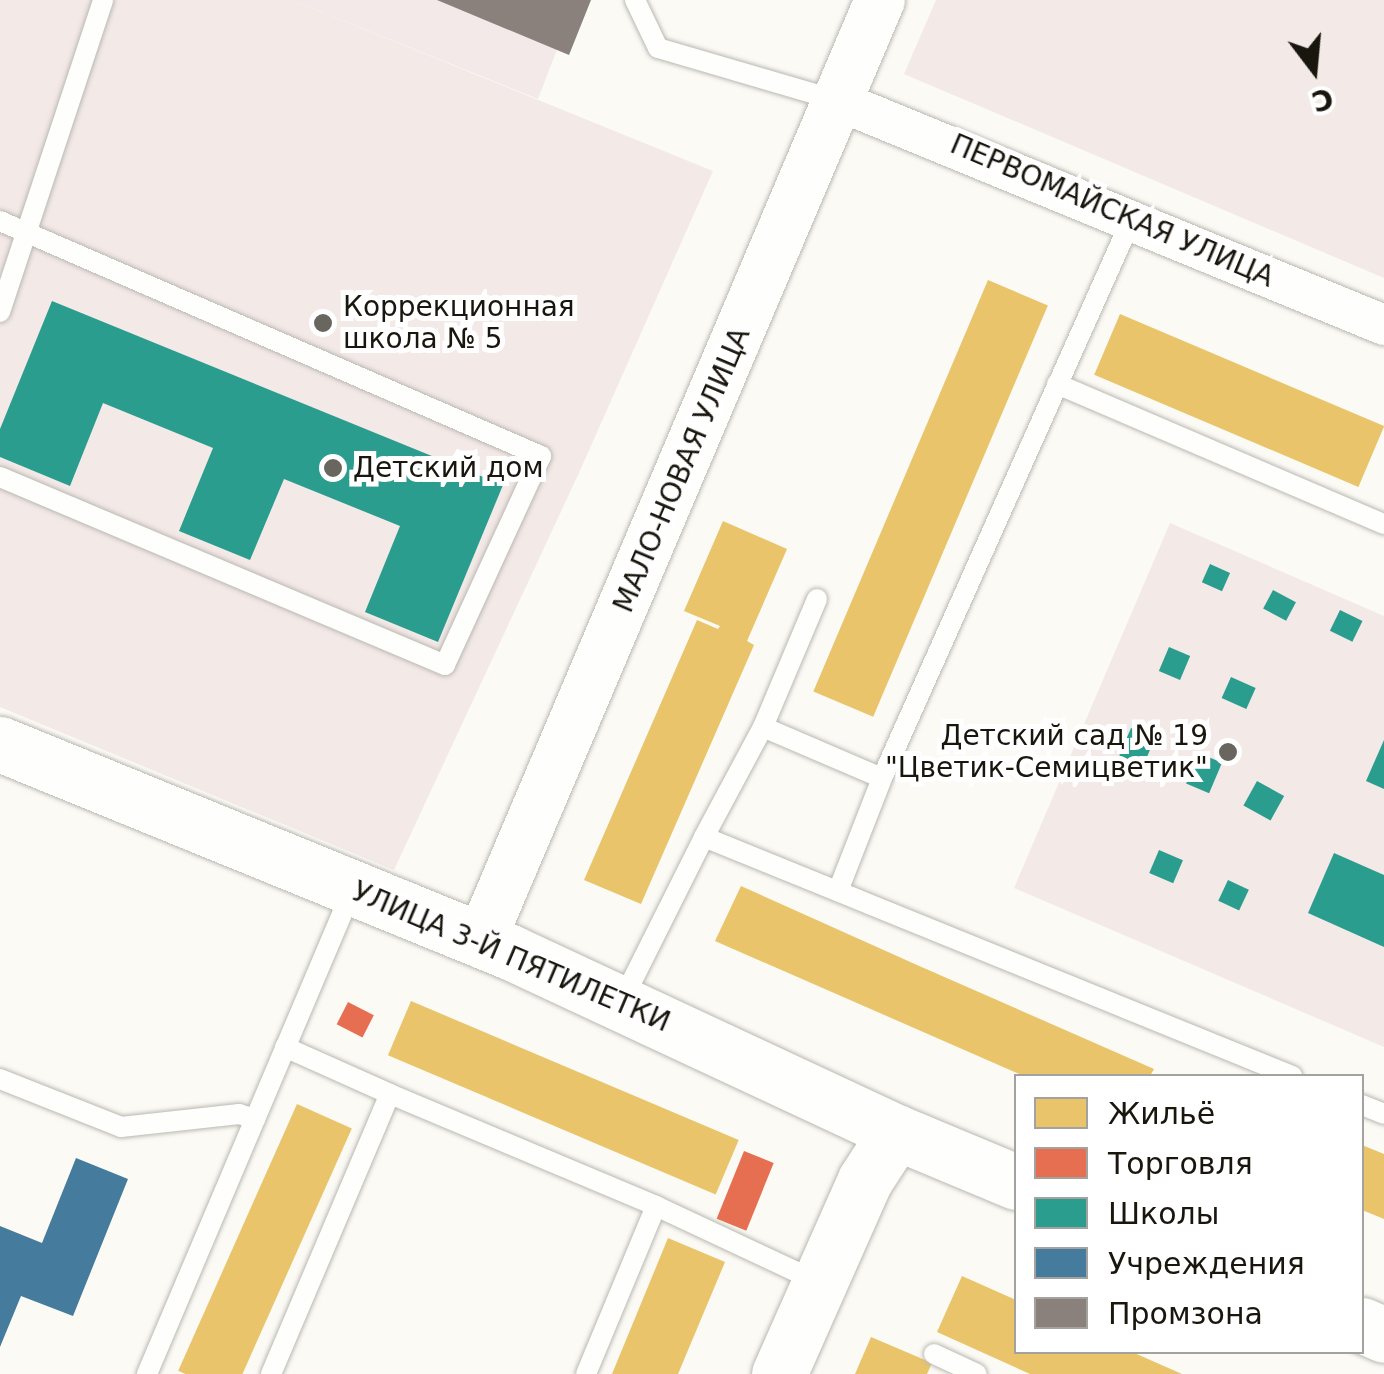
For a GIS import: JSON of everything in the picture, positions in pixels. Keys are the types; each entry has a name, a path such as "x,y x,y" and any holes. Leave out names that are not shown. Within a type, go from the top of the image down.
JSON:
{"main road":[{"name":"УЛИЦА 3-Й ПЯТИЛЕТКИ","path":"0,744 481,940 896,1132 1014,1181"},
{"path":"779,1374 865,1180 896,1132"}],"street":[{"name":"МАЛО-НОВАЯ УЛИЦА","path":"481,940 880,0"},
{"name":"ПЕРВОМАЙСКАЯ УЛИЦА","path":"839,100 1384,325"}],"lane":[{"path":"0,312 103,0"},
{"path":"634,0 658,48 839,100"},
{"path":"838,891 882,778 1132,218"},
{"path":"0,221 541,456 445,665 0,478"},
{"path":"1057,384 1384,524"},
{"path":"621,1002 763,727 817,600"},
{"path":"763,727 882,778"},
{"path":"704,838 1287,1074"},
{"path":"146,1374 353,888"},
{"path":"285,1047 656,1206 818,1282"},
{"path":"0,1079 121,1127 239,1114 254,1119"},
{"path":"271,1374 390,1094"},
{"path":"586,1374 656,1206"},
{"path":"934,1354 977,1374"}],"shaded area":[{"name":"Коррекционная школа № 5","path":"0,0 292,0 713,171 578,475 394,870 0,707"},
{"path":"292,0 576,0 538,99"},
{"path":"936,0 1384,0 1384,278 904,74"},
{"name":"Детский сад № 19 \"Цветик-Семицветик\"","path":"1170,523 1384,616 1384,1047 1014,888"}],"building: Жильё":[{"path":"988,280 1048,305 873,717 813,691"},
{"path":"1120,314 1384,426 1358,487 1094,375"},
{"path":"723,521 787,549 747,641 754,645 641,904 584,880 697,620 718,629 720,626 684,611"},
{"path":"741,886 1154,1069 1151,1074 1019,1074 715,941"},
{"path":"411,1001 739,1140 716,1194 388,1055"},
{"path":"297,1104 352,1128 242,1374 178,1371"},
{"path":"1364,1146 1384,1154 1384,1219 1364,1211"},
{"path":"668,1238 725,1262 678,1374 612,1374"},
{"path":"962,1276 1014,1299 1014,1354 1137,1354 1182,1374 1030,1374 937,1332"},
{"path":"871,1337 932,1363 927,1374 855,1374"}],"building: Торговля":[{"path":"348,1002 374,1015 362,1037 337,1024"},
{"path":"744,1151 774,1163 746,1231 717,1219"}],"building: Школы":[{"name":"Детский дом","path":"52,301 503,485 438,642 365,612 400,526 284,479 250,560 179,531 213,448 103,403 70,486 0,457 0,429"},
{"path":"1210,564 1230,573 1222,591 1202,582"},
{"path":"1273,590 1296,602 1286,621 1263,609"},
{"path":"1340,610 1362,621 1352,642 1330,631"},
{"path":"1169,647 1190,656 1180,680 1159,671"},
{"path":"1231,677 1256,688 1246,709 1222,698"},
{"path":"1131,728 1155,738 1143,766 1119,756"},
{"path":"1384,740 1384,789 1366,781"},
{"path":"1199,753 1222,763 1209,793 1186,783"},
{"path":"1257,781 1284,796 1271,821 1243,805"},
{"path":"1159,850 1183,860 1173,883 1149,873"},
{"path":"1334,853 1384,875 1384,947 1308,913"},
{"path":"1228,880 1249,890 1239,911 1218,901"}],"building: Учреждения":[{"path":"76,1158 128,1179 73,1316 21,1296 0,1347 0,1226 42,1243"}],"building: Промзона":[{"path":"437,0 591,0 569,55"}],"place":[{"name":"Коррекционная школа № 5","path":"323,323"},
{"name":"Детский дом","path":"333,468"},
{"name":"Детский сад № 19 \"Цветик-Семицветик\"","path":"1228,752"}]}
